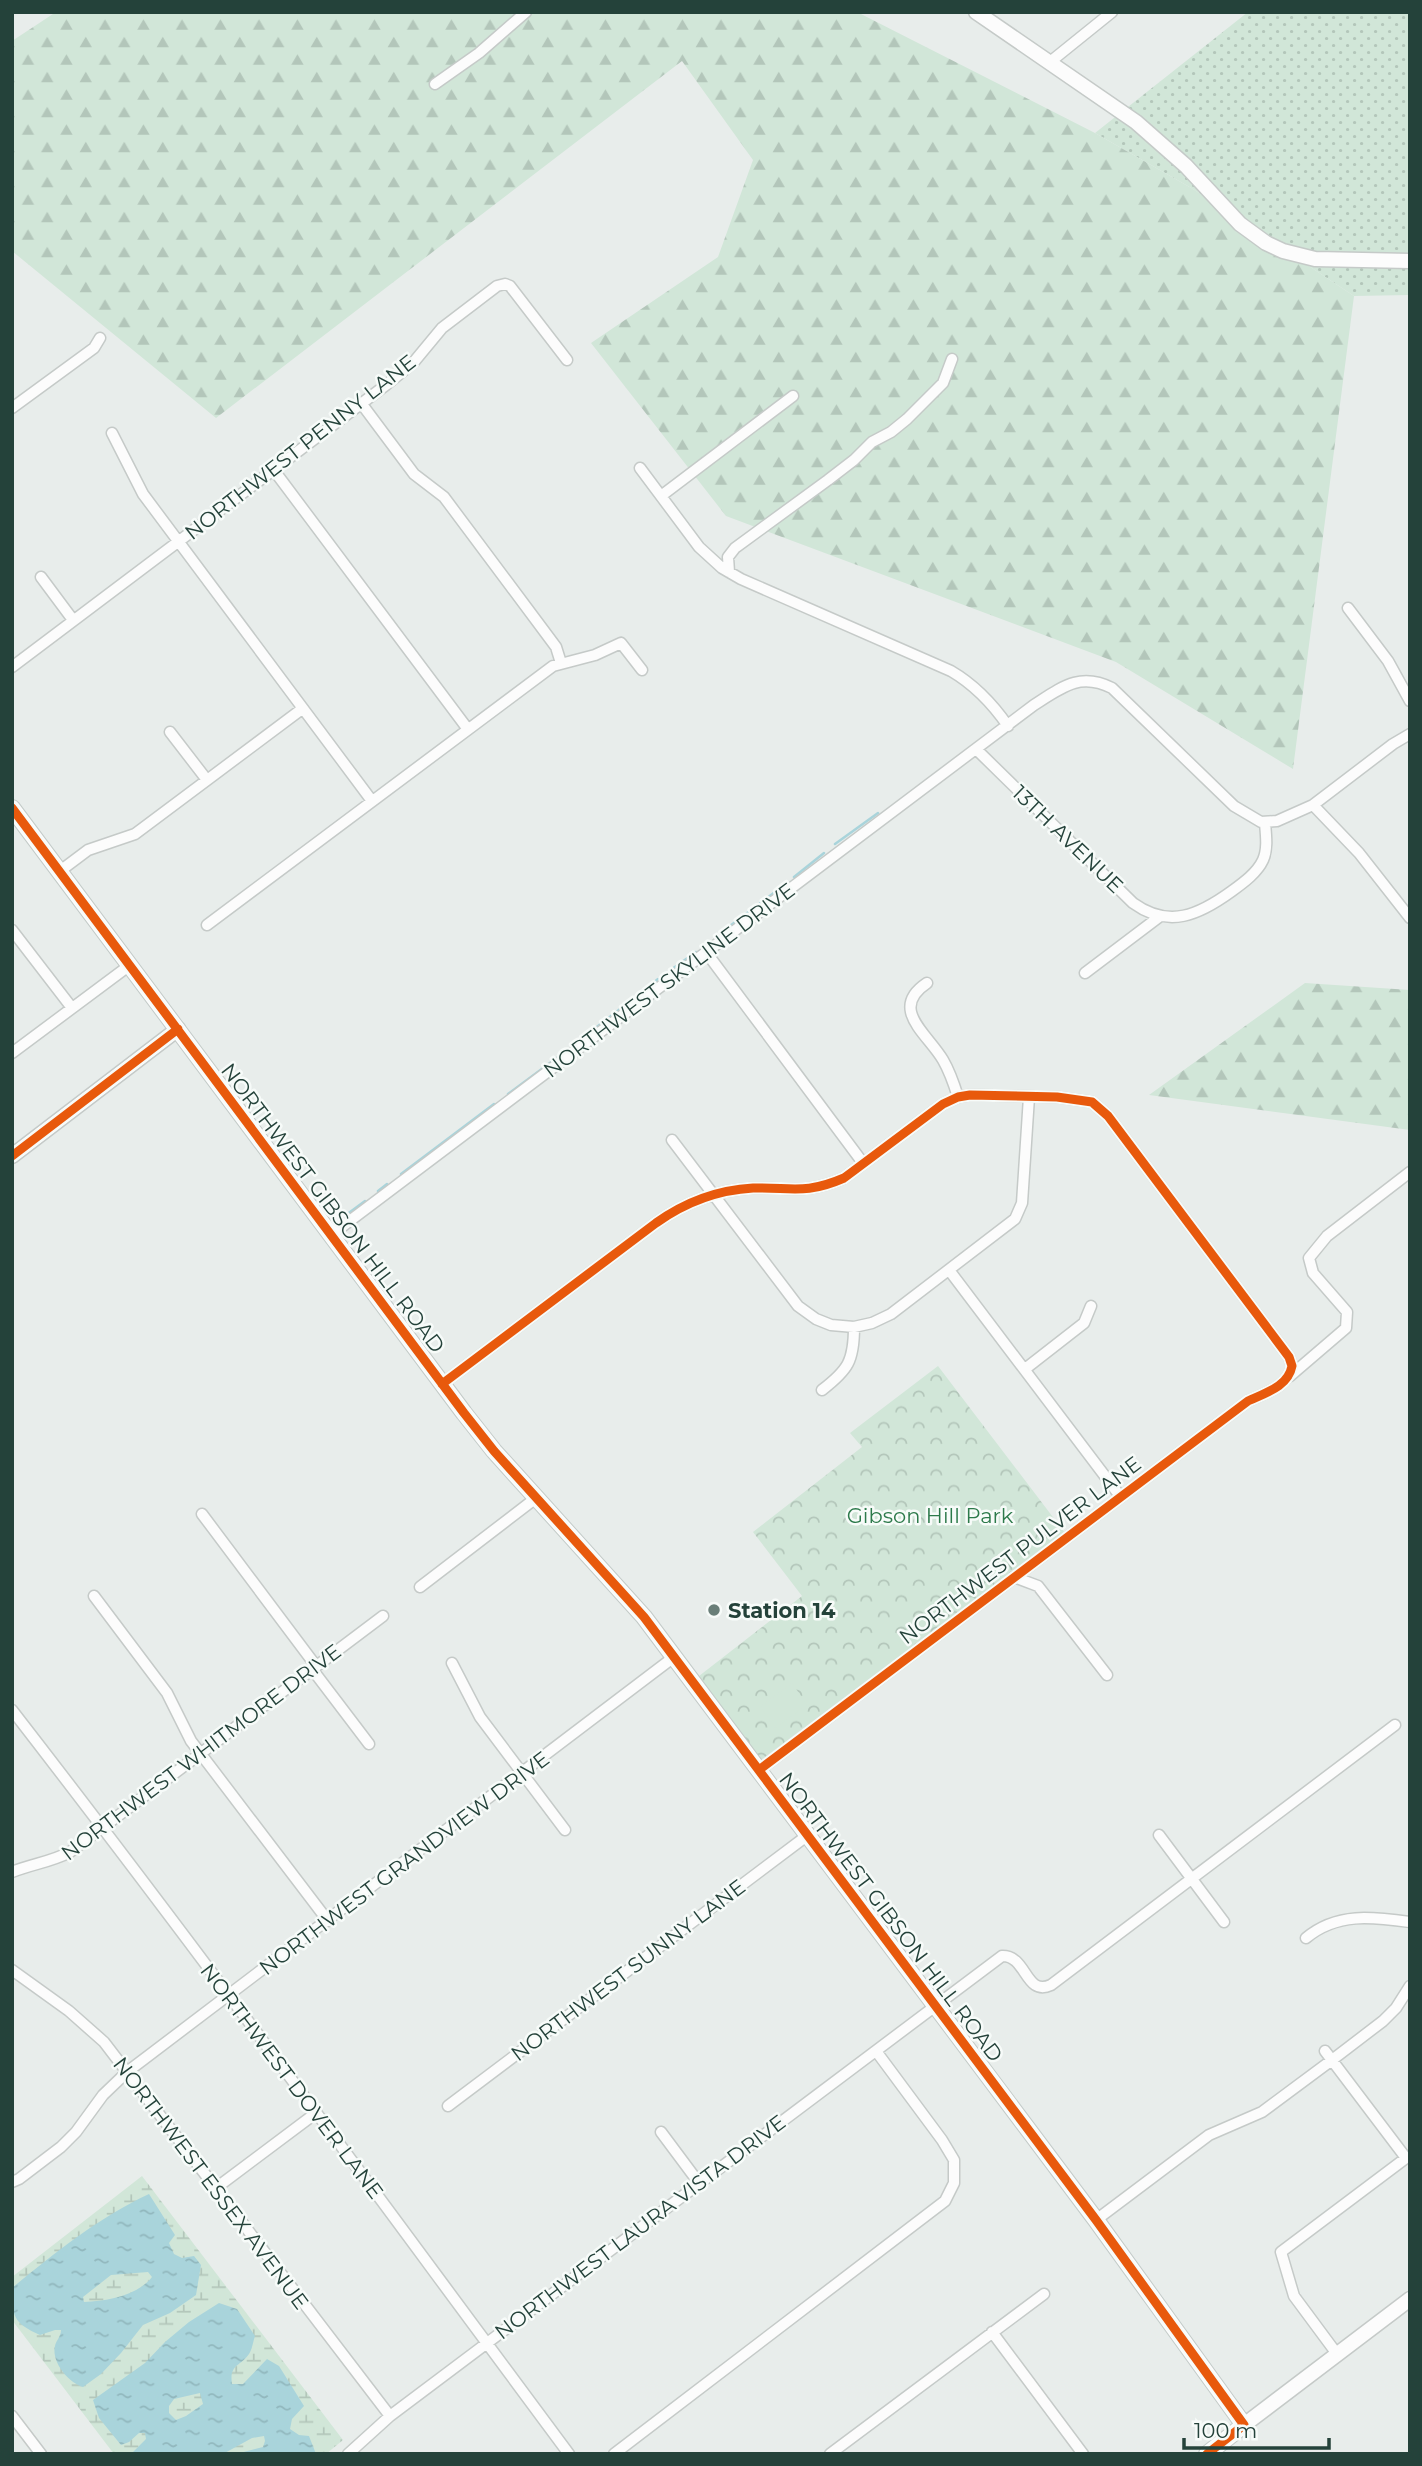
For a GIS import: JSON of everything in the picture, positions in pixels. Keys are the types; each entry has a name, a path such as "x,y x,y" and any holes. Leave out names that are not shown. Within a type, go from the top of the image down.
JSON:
{"main road":[{"name":"NORTHWEST GIBSON HILL ROAD","path":"12,808 494,1451 618,1585 674,1657 1096,2220 1244,2425"},
{"path":"1207,2454 1244,2425"}],"street":[{"path":"435,83 479,53 526,12"},
{"path":"976,12 1159,140 1240,224 1266,243 1283,251 1315,259 1410,261"},
{"path":"1050,62 1112,12"},
{"name":"NORTHWEST PENNY LANE","path":"12,667 413,363 443,328 500,285 510,286 567,360"},
{"path":"12,408 94,348 100,338"},
{"path":"729,572 728,556 735,548 828,480 872,442 891,432 923,405 943,383 952,359"},
{"path":"661,496 793,396"},
{"path":"361,403 415,474 444,497 544,630 561,663"},
{"path":"112,433 143,494 372,801"},
{"path":"640,468 699,547 729,572 951,671 978,689 1001,714 1008,726"},
{"path":"273,469 467,728"},
{"path":"41,577 73,620"},
{"path":"1348,608 1388,661 1410,701"},
{"path":"207,925 541,673 561,663 595,655 621,643 642,670"},
{"name":"NORTHWEST SKYLINE DRIVE","path":"331,1235 1034,705 1064,687 1086,680 1100,682 1112,688 1234,806 1255,820 1265,822"},
{"path":"60,871 88,850 135,834 302,709"},
{"path":"170,732 207,780"},
{"path":"1085,973 1162,917 1188,915 1207,908 1250,877 1266,853 1265,822 1278,821 1313,805 1392,744 1410,734"},
{"name":"13TH AVENUE","path":"977,750 1133,903 1143,911 1162,917"},
{"path":"1313,805 1359,853 1410,918"},
{"path":"12,930 72,1008"},
{"path":"706,952 863,1163"},
{"path":"12,1053 130,965"},
{"path":"927,983 913,994 909,1009 943,1059 957,1097"},
{"path":"12,1156 178,1030"},
{"path":"442,1384 662,1219 691,1202 750,1188 816,1189 844,1178 943,1104 957,1097 984,1095 1081,1099 1092,1102 1108,1116 1289,1357 1292,1366 1288,1377"},
{"path":"672,1140 805,1312 831,1325 853,1327 872,1323 891,1314 1007,1226 1020,1210 1029,1097"},
{"name":"NORTHWEST PULVER LANE","path":"759,1770 1248,1401 1274,1389 1346,1328 1347,1312 1313,1273 1309,1258 1327,1236 1410,1172"},
{"path":"949,1270 1120,1496"},
{"path":"1025,1369 1084,1323 1091,1306"},
{"path":"822,1390 849,1364 854,1347 853,1327"},
{"path":"420,1587 536,1498"},
{"path":"202,1514 369,1744"},
{"path":"1014,1577 1038,1586 1107,1675"},
{"path":"94,1596 167,1693 183,1728 328,1921"},
{"name":"NORTHWEST WHITMORE DRIVE","path":"12,1872 29,1865 51,1862 70,1852 383,1616"},
{"name":"NORTHWEST GRANDVIEW DRIVE","path":"12,2182 61,2147 76,2132 103,2095 127,2072 674,1657"},
{"path":"452,1663 480,1717 565,1830"},
{"name":"NORTHWEST DOVER LANE","path":"12,1710 229,1995 569,2454"},
{"path":"1192,1878 1395,1725"},
{"name":"NORTHWEST SUNNY LANE","path":"448,2106 808,1835"},
{"path":"1159,1835 1224,1922"},
{"name":"NORTHWEST LAURA VISTA DRIVE","path":"348,2454 390,2416 1002,1956 1015,1959 1037,1987 1043,1989 1192,1878"},
{"path":"1306,1938 1319,1929 1348,1918 1377,1917 1410,1922"},
{"name":"NORTHWEST ESSEX AVENUE","path":"12,1970 90,2028 127,2072 390,2416"},
{"path":"1096,2220 1209,2135 1262,2112 1329,2055 1383,2021 1396,2008 1410,1986"},
{"path":"614,2454 935,2210 951,2192 955,2169 948,2149 876,2051"},
{"path":"1329,2055 1406,2158 1280,2252 1294,2296 1337,2354"},
{"path":"216,2188 316,2113"},
{"path":"661,2132 699,2183"},
{"path":"830,2454 1044,2294"},
{"path":"1244,2425 1410,2299"},
{"path":"992,2332 1083,2454"},
{"path":"12,2416 41,2454"}],"green space":[{"path":"56,12 857,12 1095,133 1193,189 1354,296 1293,769 1116,662 726,516 591,343 718,257 753,160 682,61 216,418 12,251 12,41"},
{"path":"1248,12 1410,12 1410,295 1354,296 1193,189 1095,133"},
{"path":"1305,983 1410,990 1410,1130 1149,1095"},
{"name":"Gibson Hill Park","path":"938,1366 1065,1533 761,1760 699,1676 802,1596 753,1532 862,1447 850,1433"},
{"path":"792,1683 807,1705 775,1728 760,1707"},
{"path":"142,2176 343,2440 326,2454 114,2454 12,2320 12,2277"}],"water":[{"path":"149,2194 175,2235 169,2243 174,2254 182,2258 194,2256 201,2265 196,2295 170,2313 143,2325 101,2374 83,2387 67,2376 58,2365 54,2352 61,2330 40,2335 24,2327 14,2312 12,2288 78,2236","holes":["148,2272 152,2277 130,2293 112,2299 84,2302 83,2297 111,2275"]},
{"path":"219,2303 237,2309 255,2336 249,2354 232,2373 232,2384 243,2384 267,2359 279,2366 304,2406 292,2419 290,2429 299,2435 309,2436 316,2454 236,2454 263,2447 264,2436 252,2438 223,2454 131,2454 146,2439 145,2433 139,2433 121,2445 99,2418 93,2400 145,2363 189,2322","holes":["200,2393 203,2404 176,2420 169,2413 169,2406 174,2399"]}],"waterway":[{"path":"835,844 878,813"},
{"path":"794,877 824,853"},
{"path":"722,932 787,883"},
{"path":"672,969 696,952"},
{"path":"637,996 658,979"},
{"path":"576,1043 624,1006"},
{"path":"508,1094 562,1054"},
{"path":"401,1174 494,1104"},
{"path":"378,1191 387,1184"},
{"path":"346,1215 365,1201"}],"cycle path":[{"path":"12,808 464,1413 494,1451 644,1617 1096,2220 1244,2425 1207,2454"},
{"path":"12,1156 178,1029"},
{"path":"442,1384 656,1223 678,1209 702,1199 740,1189 819,1187 844,1178 943,1104 958,1097 1057,1097 1092,1102 1108,1116 1289,1357 1292,1366 1290,1373 1281,1384 1248,1401 759,1770"}],"place":[{"name":"Station 14","path":"714,1610"}]}
